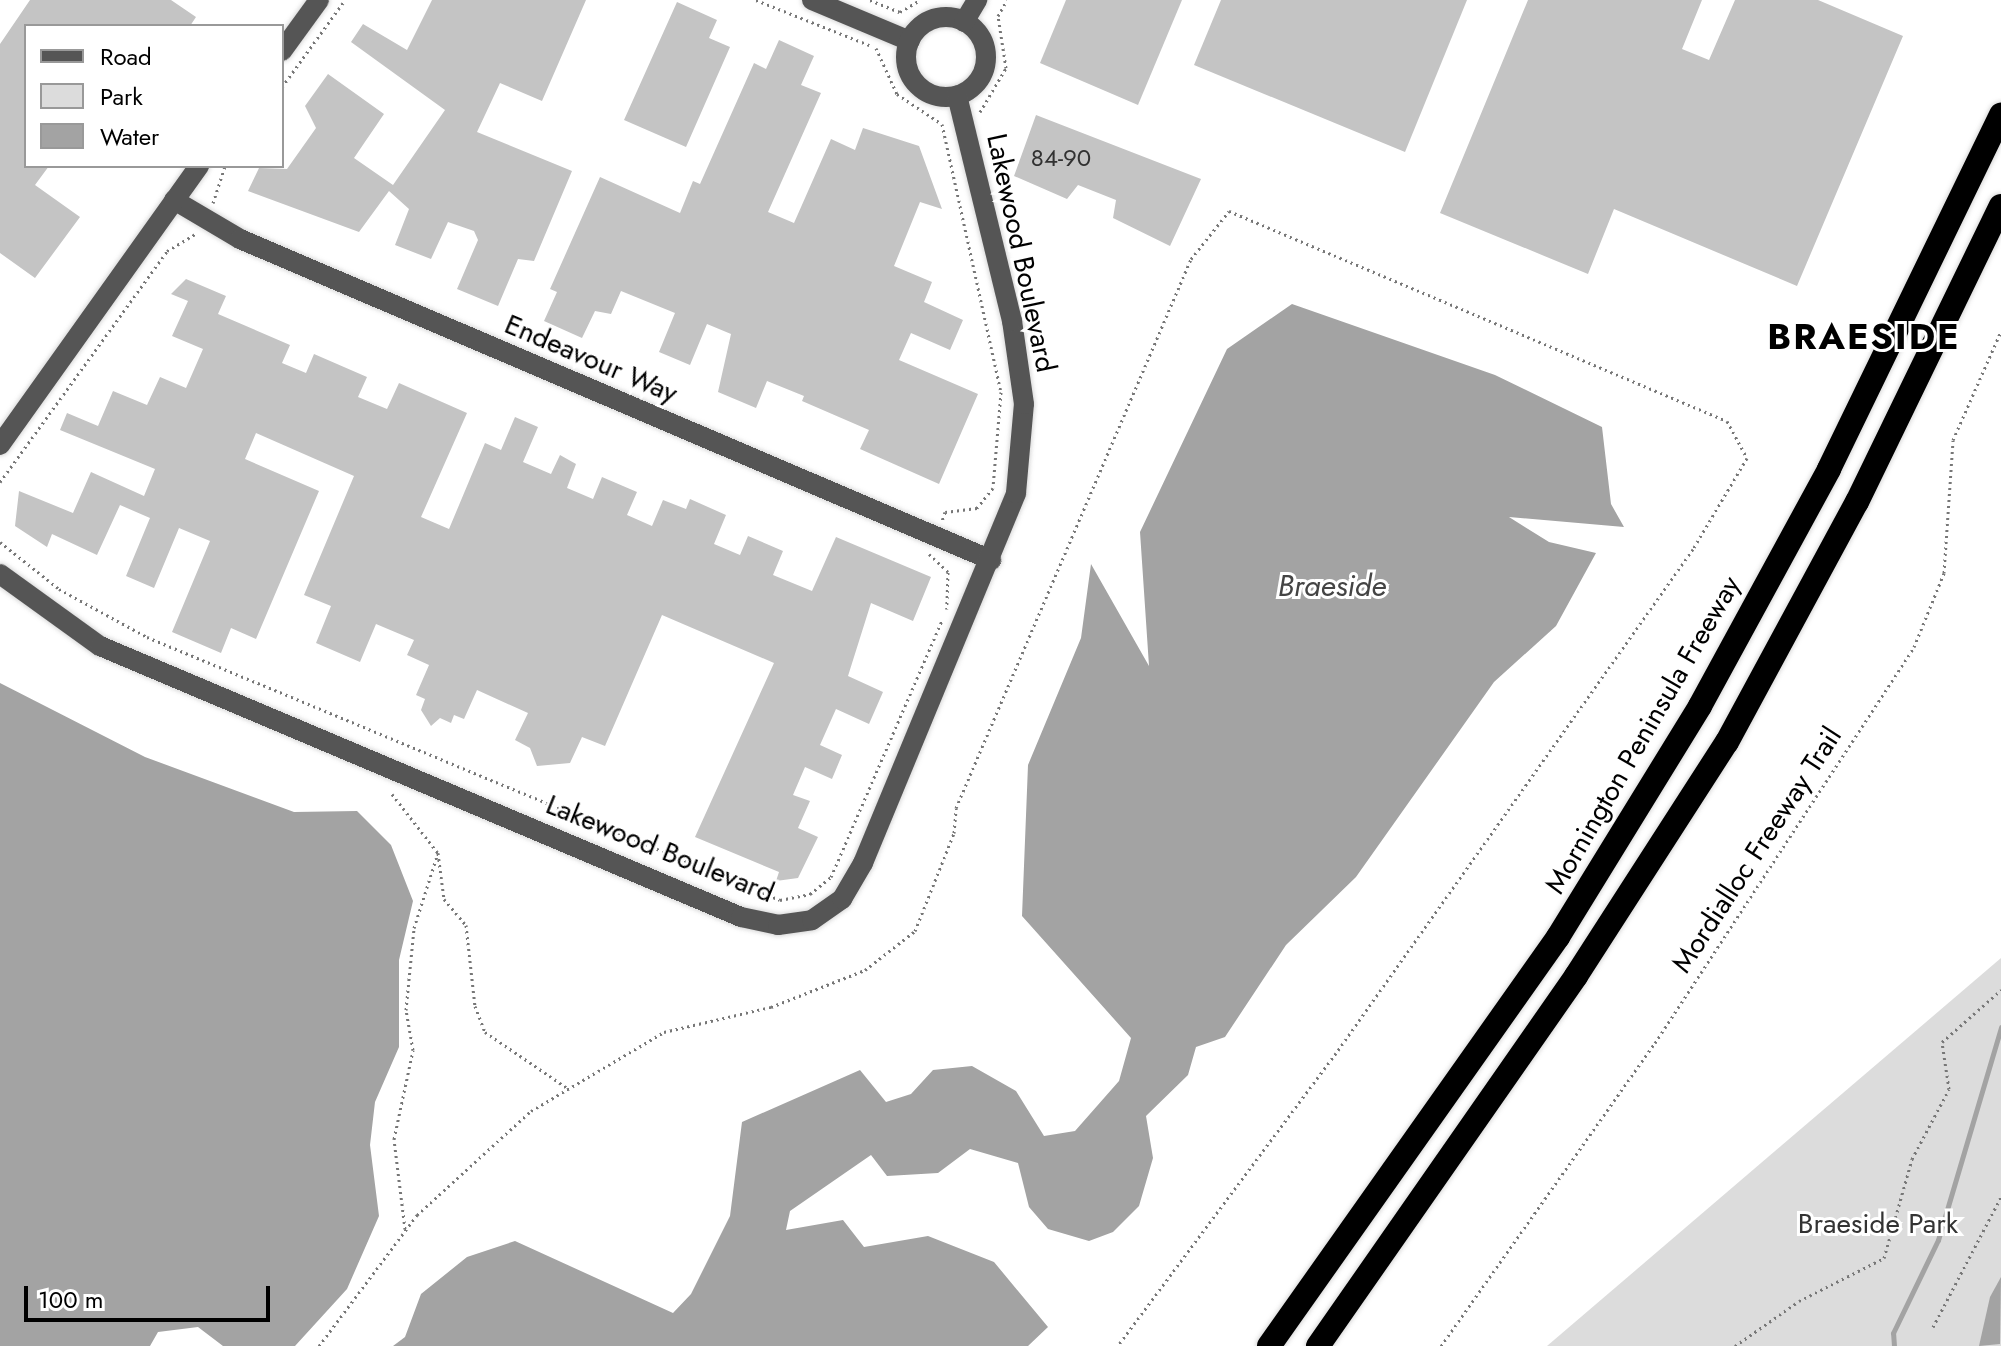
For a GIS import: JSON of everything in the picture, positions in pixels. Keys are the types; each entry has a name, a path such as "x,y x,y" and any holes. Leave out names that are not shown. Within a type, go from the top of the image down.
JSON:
{"highway":[{"name":"Mornington Peninsula Freeway","path":"1269,1346 1558,937 1700,706 1829,469 2001,115"},
{"path":"1318,1346 1576,976 1727,742 1857,502 2001,206"}],"street":[{"path":"284,48 319,0"},
{"path":"812,0 910,41"},
{"path":"964,22 977,0"},
{"path":"930,20 964,22 979,34 986,59 978,81 957,96 934,95 913,81 906,59 910,41 930,20"},
{"name":"Lakewood Boulevard","path":"0,574 100,646 741,917 778,925 812,920 842,899 863,863 991,560 1016,493 1024,404 1012,321 957,96"},
{"path":"0,445 198,168"},
{"name":"Endeavour Way","path":"174,200 204,218 991,560"}],"path":[{"path":"284,84 345,0"},
{"path":"0,542 59,589 147,637 780,900 810,894 831,877 952,595 948,572 929,554 945,512 977,508 993,488 1002,413 943,127 897,94 874,46 756,0"},
{"path":"870,0 900,12 920,0"},
{"path":"943,127 984,111 1003,79 1007,57 998,16 1007,0"},
{"path":"0,482 167,251 188,244 204,218 224,168"},
{"path":"319,1346 404,1230 488,1147 568,1089 664,1032 771,1007 865,970 915,931 954,833 956,808 1191,259 1229,211 1727,421 1747,458 1693,549 1118,1346"},
{"name":"Mordialloc Freeway Trail","path":"1441,1346 1655,1043 1914,647 1944,573 1953,440 2001,331"},
{"path":"392,794 438,853 444,899 466,925 471,983 485,1032 568,1089"},
{"path":"404,1230 394,1139 413,1050 406,1010 414,928 438,853"},
{"path":"1735,1346 1799,1301 1884,1258 1912,1159 1949,1089 1942,1042 2001,990"},
{"path":"1933,1327 2001,1197"}],"green space":[{"name":"Braeside Park","path":"2001,958 2001,1346 1547,1346"}],"water":[{"name":"Braeside","path":"1292,304 1495,375 1602,427 1611,504 1624,527 1509,517 1549,542 1596,553 1556,626 1494,682 1356,877 1286,945 1225,1037 1196,1047 1188,1075 1146,1116 1153,1158 1139,1206 1113,1232 1089,1241 1048,1229 1029,1207 1018,1163 970,1149 938,1173 887,1176 871,1155 790,1211 786,1230 843,1220 864,1247 928,1236 994,1262 1048,1327 1028,1346 393,1346 405,1337 421,1294 467,1257 515,1241 673,1313 691,1294 730,1216 742,1122 860,1070 886,1102 911,1094 933,1070 972,1066 1016,1091 1044,1136 1075,1131 1119,1081 1131,1038 1022,916 1028,765 1081,638 1091,564 1149,666 1140,532 1227,349"},
{"path":"0,683 145,757 294,812 357,811 391,845 413,901 399,960 399,1047 375,1102 370,1145 379,1216 347,1289 295,1346 223,1346 198,1327 158,1332 150,1346 0,1346"},
{"path":"2001,1277 2000,1344 1979,1346 1990,1297"}],"building":[{"path":"30,0 171,0 196,17 191,24 24,24 24,168 48,168 35,185 80,217 35,278 0,253 0,44"},
{"path":"432,0 586,0 542,101 500,83 477,132 572,171 534,261 518,259 498,306 457,289 478,240 474,231 448,222 431,259 395,245 409,209 389,191 359,232 248,191 259,168 287,169 316,128 305,106 328,74 384,114 354,158 393,185 445,110 351,42 363,24 407,50"},
{"path":"1066,0 1182,0 1138,105 1040,63"},
{"path":"1221,0 1467,0 1405,152 1194,65"},
{"path":"1528,0 1702,0 1682,49 1709,60 1735,0 1818,0 1903,36 1797,286 1614,209 1588,274 1440,213"},
{"path":"677,2 717,20 709,38 730,47 686,147 624,120"},
{"path":"779,40 814,56 801,85 821,93 768,212 794,223 831,139 855,150 863,128 919,146 942,209 920,202 894,266 932,282 924,302 963,320 950,350 911,333 899,360 978,394 939,484 860,449 869,430 802,401 804,396 767,381 756,408 718,392 731,334 707,324 690,365 659,352 675,313 621,291 611,314 595,311 582,338 544,321 557,292 550,289 600,177 680,213 693,181 700,184 754,63 766,69"},
{"path":"1036,115 1201,179 1170,246 1113,218 1116,200 1078,185 1067,199 1014,176"},
{"path":"186,279 226,296 218,314 290,345 282,363 306,373 314,354 367,377 358,397 387,409 399,383 467,413 421,517 449,529 485,443 501,450 515,417 538,427 523,462 551,474 560,455 576,464 567,488 593,499 602,477 637,492 627,515 652,526 663,500 686,509 690,499 726,515 714,544 740,555 748,536 783,551 773,575 812,591 836,537 931,577 913,621 871,603 848,676 883,692 869,724 836,709 820,745 842,755 832,779 805,767 793,795 810,801 798,828 818,837 798,878 776,881 779,872 695,837 774,663 662,615 605,746 582,737 570,763 537,766 530,748 515,740 528,713 477,690 464,719 454,715 451,723 440,718 431,726 421,710 425,699 416,695 429,665 407,655 414,640 376,624 360,662 316,643 331,606 304,595 354,476 256,433 245,459 319,491 256,639 231,628 221,653 172,632 210,541 179,528 154,588 126,576 150,518 120,505 97,555 52,534 47,547 15,526 19,491 73,513 91,472 144,496 155,469 60,430 67,413 98,426 113,391 147,405 160,377 186,388 203,349 172,336 188,301 171,294"}],"waterway":[{"path":"1894,1346 1893,1333 1938,1240 2001,1027"}],"district":[{"name":"BRAESIDE","path":"1864,337"}]}
